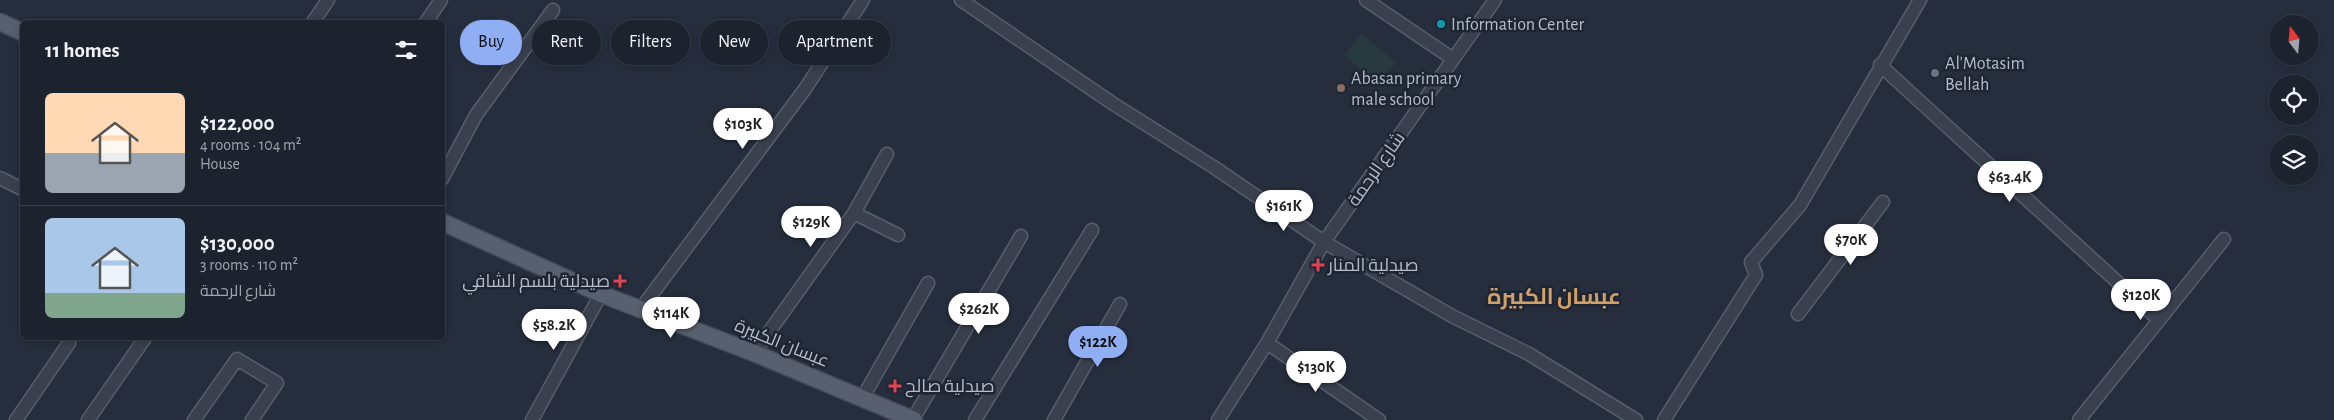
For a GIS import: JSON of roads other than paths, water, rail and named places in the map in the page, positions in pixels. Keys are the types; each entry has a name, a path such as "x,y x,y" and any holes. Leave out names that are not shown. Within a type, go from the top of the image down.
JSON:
{"main road":[{"path":"0,22 20,31"},
{"name":"عبسان الكبيرة","path":"445,223 601,294 863,397 913,420"}],"street":[{"path":"314,20 328,0"},
{"path":"427,20 441,0"},
{"path":"640,310 806,88 863,0"},
{"path":"961,0 1112,104 1214,168 1324,242 1452,316 1529,354 1636,420"},
{"path":"1366,0 1452,59"},
{"name":"شارع الرحمة","path":"1218,420 1268,342 1324,242 1495,0"},
{"path":"1664,420 1756,275 1751,262 1800,204 1880,65 1920,0"},
{"path":"445,173 476,115 553,10"},
{"path":"1880,65 2159,320"},
{"path":"754,353 854,213 887,154"},
{"path":"0,178 20,188"},
{"path":"1798,314 1883,202"},
{"path":"854,213 898,235"},
{"path":"975,420 1092,230"},
{"path":"913,420 1021,236"},
{"path":"2079,420 2224,238"},
{"path":"863,397 928,283"},
{"path":"532,420 601,294"},
{"path":"1054,420 1120,304"},
{"path":"88,420 144,340"},
{"path":"1268,342 1379,420"},
{"path":"16,420 69,343"},
{"path":"194,420 237,359 277,383 252,420"}],"place":[{"name":"Information Center","path":"1441,24"},
{"name":"Al'Motasim Bellah","path":"1935,73"},
{"name":"Abasan primary male school","path":"1341,88"},
{"name":"صيدلية المنار","path":"1318,265"},
{"name":"صيدلية بلسم الشافي","path":"620,281"},
{"name":"صيدلية صالح","path":"895,386"}],"district":[{"name":"عبسان الكبيرة","path":"1554,296"}]}
